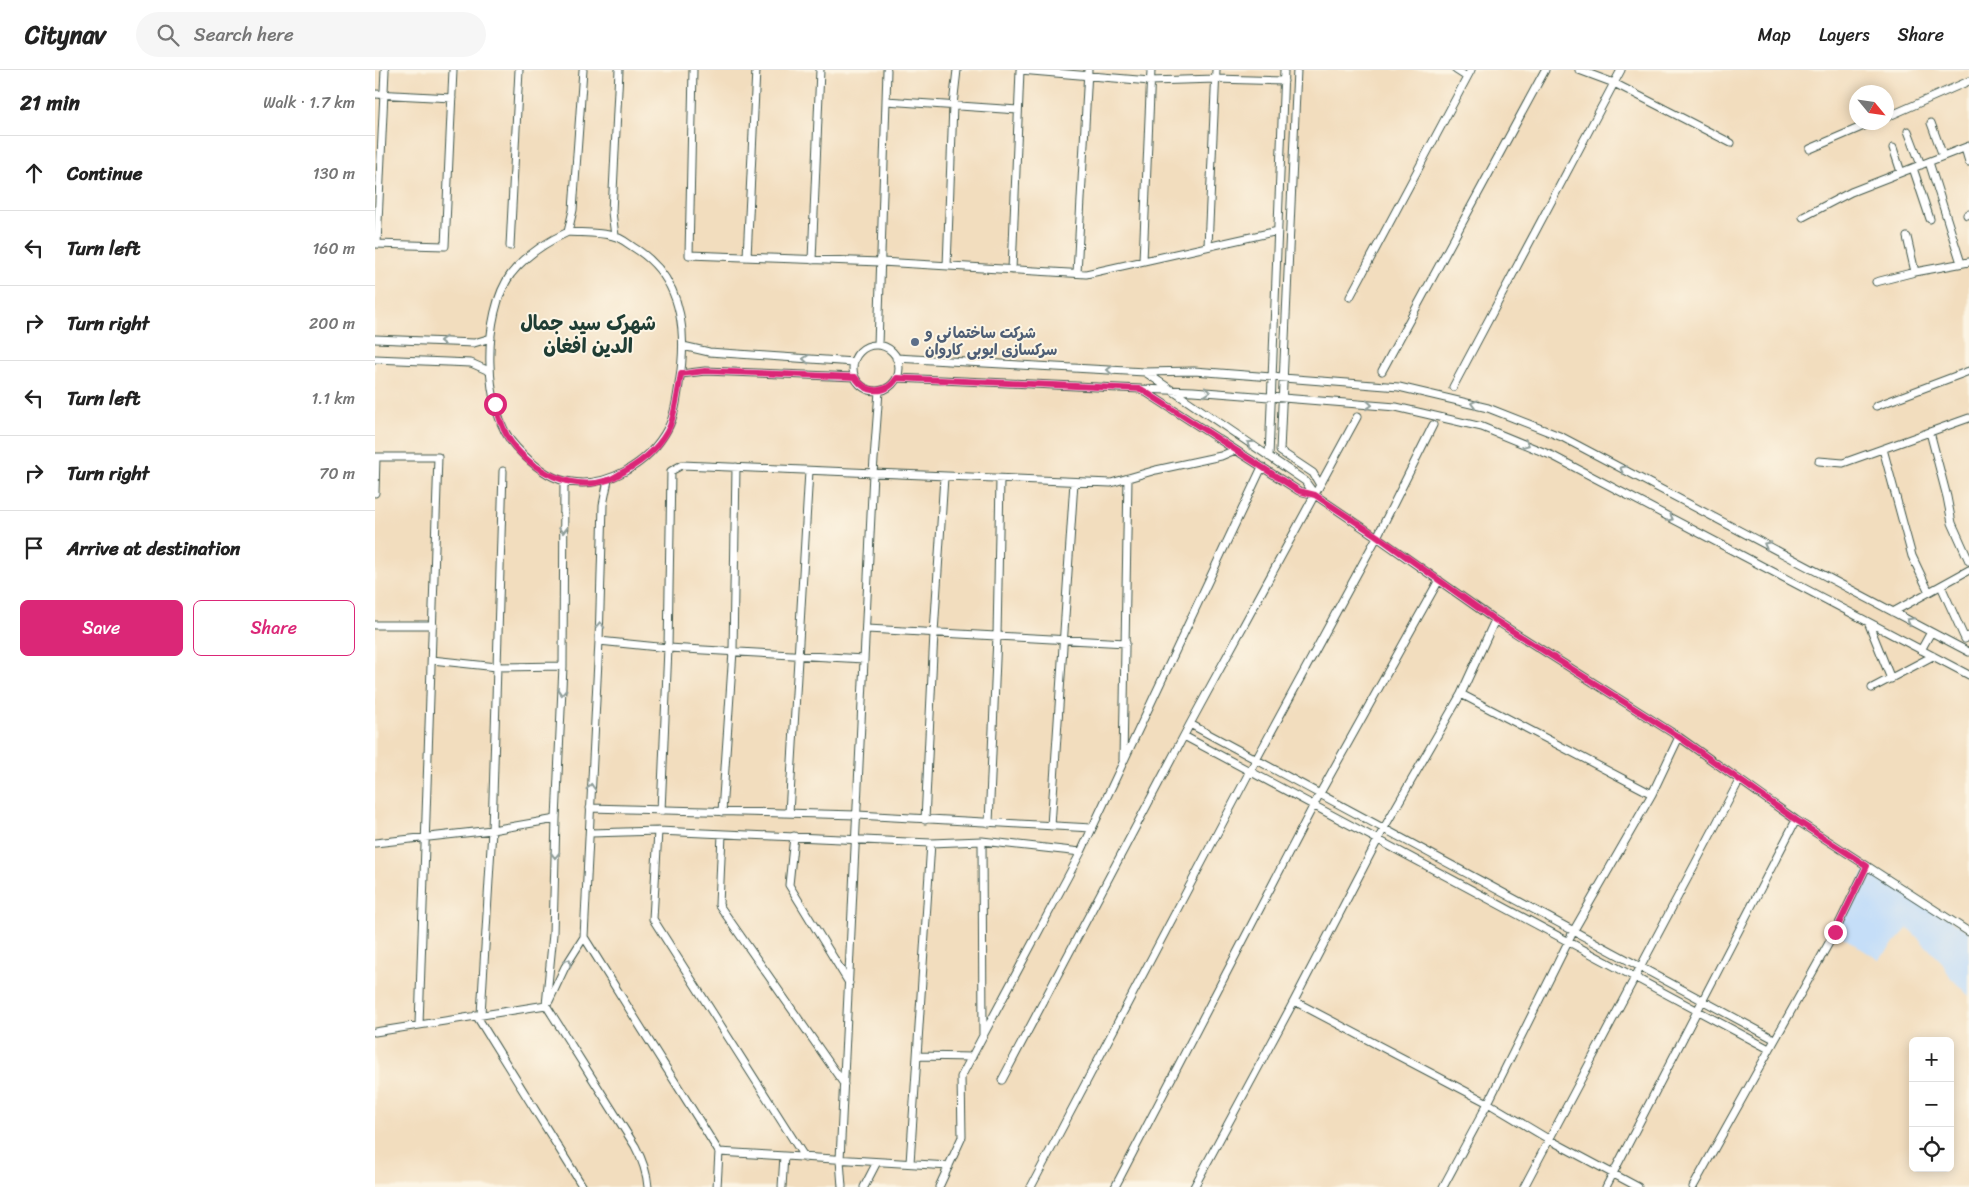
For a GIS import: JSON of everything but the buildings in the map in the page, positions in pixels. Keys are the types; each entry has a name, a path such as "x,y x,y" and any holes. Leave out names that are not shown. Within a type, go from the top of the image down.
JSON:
{"street":[{"path":"385,70 376,244 445,246 453,70"},
{"path":"510,246 519,70"},
{"path":"568,232 573,210 583,70"},
{"path":"615,236 612,212 619,70"},
{"path":"693,70 689,254 881,262 1086,274 1278,230"},
{"path":"747,257 757,70"},
{"path":"812,260 819,70"},
{"path":"878,345 887,70"},
{"path":"947,266 953,105 957,70"},
{"path":"1012,270 1020,70 1088,73 1150,81 1216,79 1283,81"},
{"path":"1143,261 1151,70"},
{"path":"1208,246 1216,70"},
{"path":"1269,458 1284,70"},
{"path":"1297,70 1280,451 1313,473 1320,485"},
{"path":"1350,297 1469,73 1455,70"},
{"path":"1382,371 1545,70"},
{"path":"1579,70 1614,83 1731,143"},
{"path":"1453,387 1621,70"},
{"path":"1077,273 1088,73"},
{"path":"1894,114 1969,81"},
{"path":"375,94 452,98"},
{"path":"886,101 1018,110"},
{"path":"1931,123 1943,156"},
{"path":"1810,149 1854,130"},
{"path":"1908,131 1921,165"},
{"path":"1803,217 1851,192 1967,147 1969,162"},
{"path":"1893,148 1901,172"},
{"path":"1929,162 1961,263"},
{"path":"1913,168 1930,219"},
{"path":"568,232 615,236 658,266 670,284 680,314 683,346 677,402 669,427 655,449 634,466 608,480 585,483 563,481 546,472 527,458 511,442 503,426 495,404 489,371 493,320 498,302 510,275 531,253 549,241 568,232"},
{"path":"1907,237 1915,272"},
{"path":"1876,282 1915,272 1969,262"},
{"path":"375,339 474,342 491,338"},
{"path":"878,345 885,347 897,358 899,364 897,378 892,385 879,391 865,388 855,377 854,362 863,349 878,345"},
{"path":"683,346 709,352 854,362"},
{"path":"897,358 1145,372 1195,371 1399,387 1437,395 1497,412 1562,437 1969,652"},
{"path":"375,359 471,363 489,371"},
{"path":"681,374 705,371 855,377"},
{"path":"1876,406 1969,371"},
{"path":"1145,372 1305,482 1315,495 1377,536 1495,620 1679,737 1796,820 1910,896 1947,916 1969,932"},
{"path":"897,378 1171,390 1396,407 1482,427 1553,456 1969,675"},
{"path":"1141,389 1299,491 1315,495"},
{"path":"842,1187 840,1160 873,473 879,391"},
{"path":"1002,1080 1190,724 1357,417"},
{"path":"1819,461 1843,464 1969,418"},
{"path":"1031,1187 1256,759 1377,536 1433,425"},
{"path":"1930,432 1952,523 1969,561"},
{"path":"1883,449 1912,556 1929,592"},
{"path":"661,811 668,648 671,471 682,465 943,477 1111,482 1221,456 1235,450"},
{"path":"375,493 376,457 438,457 419,1025"},
{"path":"722,812 733,651 737,467"},
{"path":"939,1187 962,1137 961,1077 1081,852 1262,467"},
{"path":"503,471 492,830 479,1015 583,1187"},
{"path":"789,813 809,471"},
{"path":"925,820 933,633 943,477"},
{"path":"1123,763 1128,478"},
{"path":"989,823 997,636 1000,479"},
{"path":"546,1006 565,967 585,937 599,641 603,505 608,480"},
{"path":"563,481 563,666 555,819 553,934 546,1006 635,1146 643,1161 648,1187"},
{"path":"1051,826 1074,482"},
{"path":"1893,612 1969,570"},
{"path":"1115,1187 1319,795 1439,580"},
{"path":"1941,586 1965,639 1969,636"},
{"path":"1194,1187 1384,828 1461,694 1495,620"},
{"path":"1867,622 1891,679"},
{"path":"375,625 433,625"},
{"path":"867,629 1126,643"},
{"path":"1921,650 1931,632"},
{"path":"599,641 668,648 865,659"},
{"path":"1872,688 1933,656"},
{"path":"432,660 497,667 563,666"},
{"path":"1461,694 1652,794"},
{"path":"1190,724 1319,795 1642,966 1774,1039"},
{"path":"1184,736 1769,1049"},
{"path":"1443,1187 1488,1103 1574,930 1652,794 1679,737"},
{"path":"1525,1187 1739,781"},
{"path":"590,808 857,815 1092,828"},
{"path":"375,844 492,830 555,819"},
{"path":"1606,1187 1796,820"},
{"path":"591,833 658,831 931,843 982,841 1081,852"},
{"path":"658,831 653,919 805,1158"},
{"path":"722,834 719,905 844,1084"},
{"path":"794,836 789,885 849,984"},
{"path":"982,841 983,1037"},
{"path":"909,1163 931,843"},
{"path":"1693,1187 1835,932 1867,866"},
{"path":"585,937 719,1152 717,1187"},
{"path":"1294,1001 1488,1103 1550,1140 1638,1187"},
{"path":"375,1032 546,1006"},
{"path":"917,1056 973,1057"},
{"path":"719,1152 949,1166"},
{"path":"783,1187 784,1156"},
{"path":"864,1187 877,1162"}],"shaded area":[{"path":"1867,866 1969,932 1969,996 1951,978 1941,961 1908,928 1879,960 1835,932"}],"place":[{"name":"شرکت ساختمانی و سرکسازی ایوبی کاروان","path":"915,342"}],"district":[{"name":"شهرک سید جمال الدین افغان","path":"588,334"}],"route":[{"path":"495,404 511,442 527,458 546,472 563,481 585,483 608,480 634,466 655,449 669,427 677,402 681,374 705,371 855,377 859,383 871,391 886,389 897,378 1141,389 1299,491 1315,495 1377,536 1495,620 1679,737 1739,781 1867,866 1835,932"}]}
